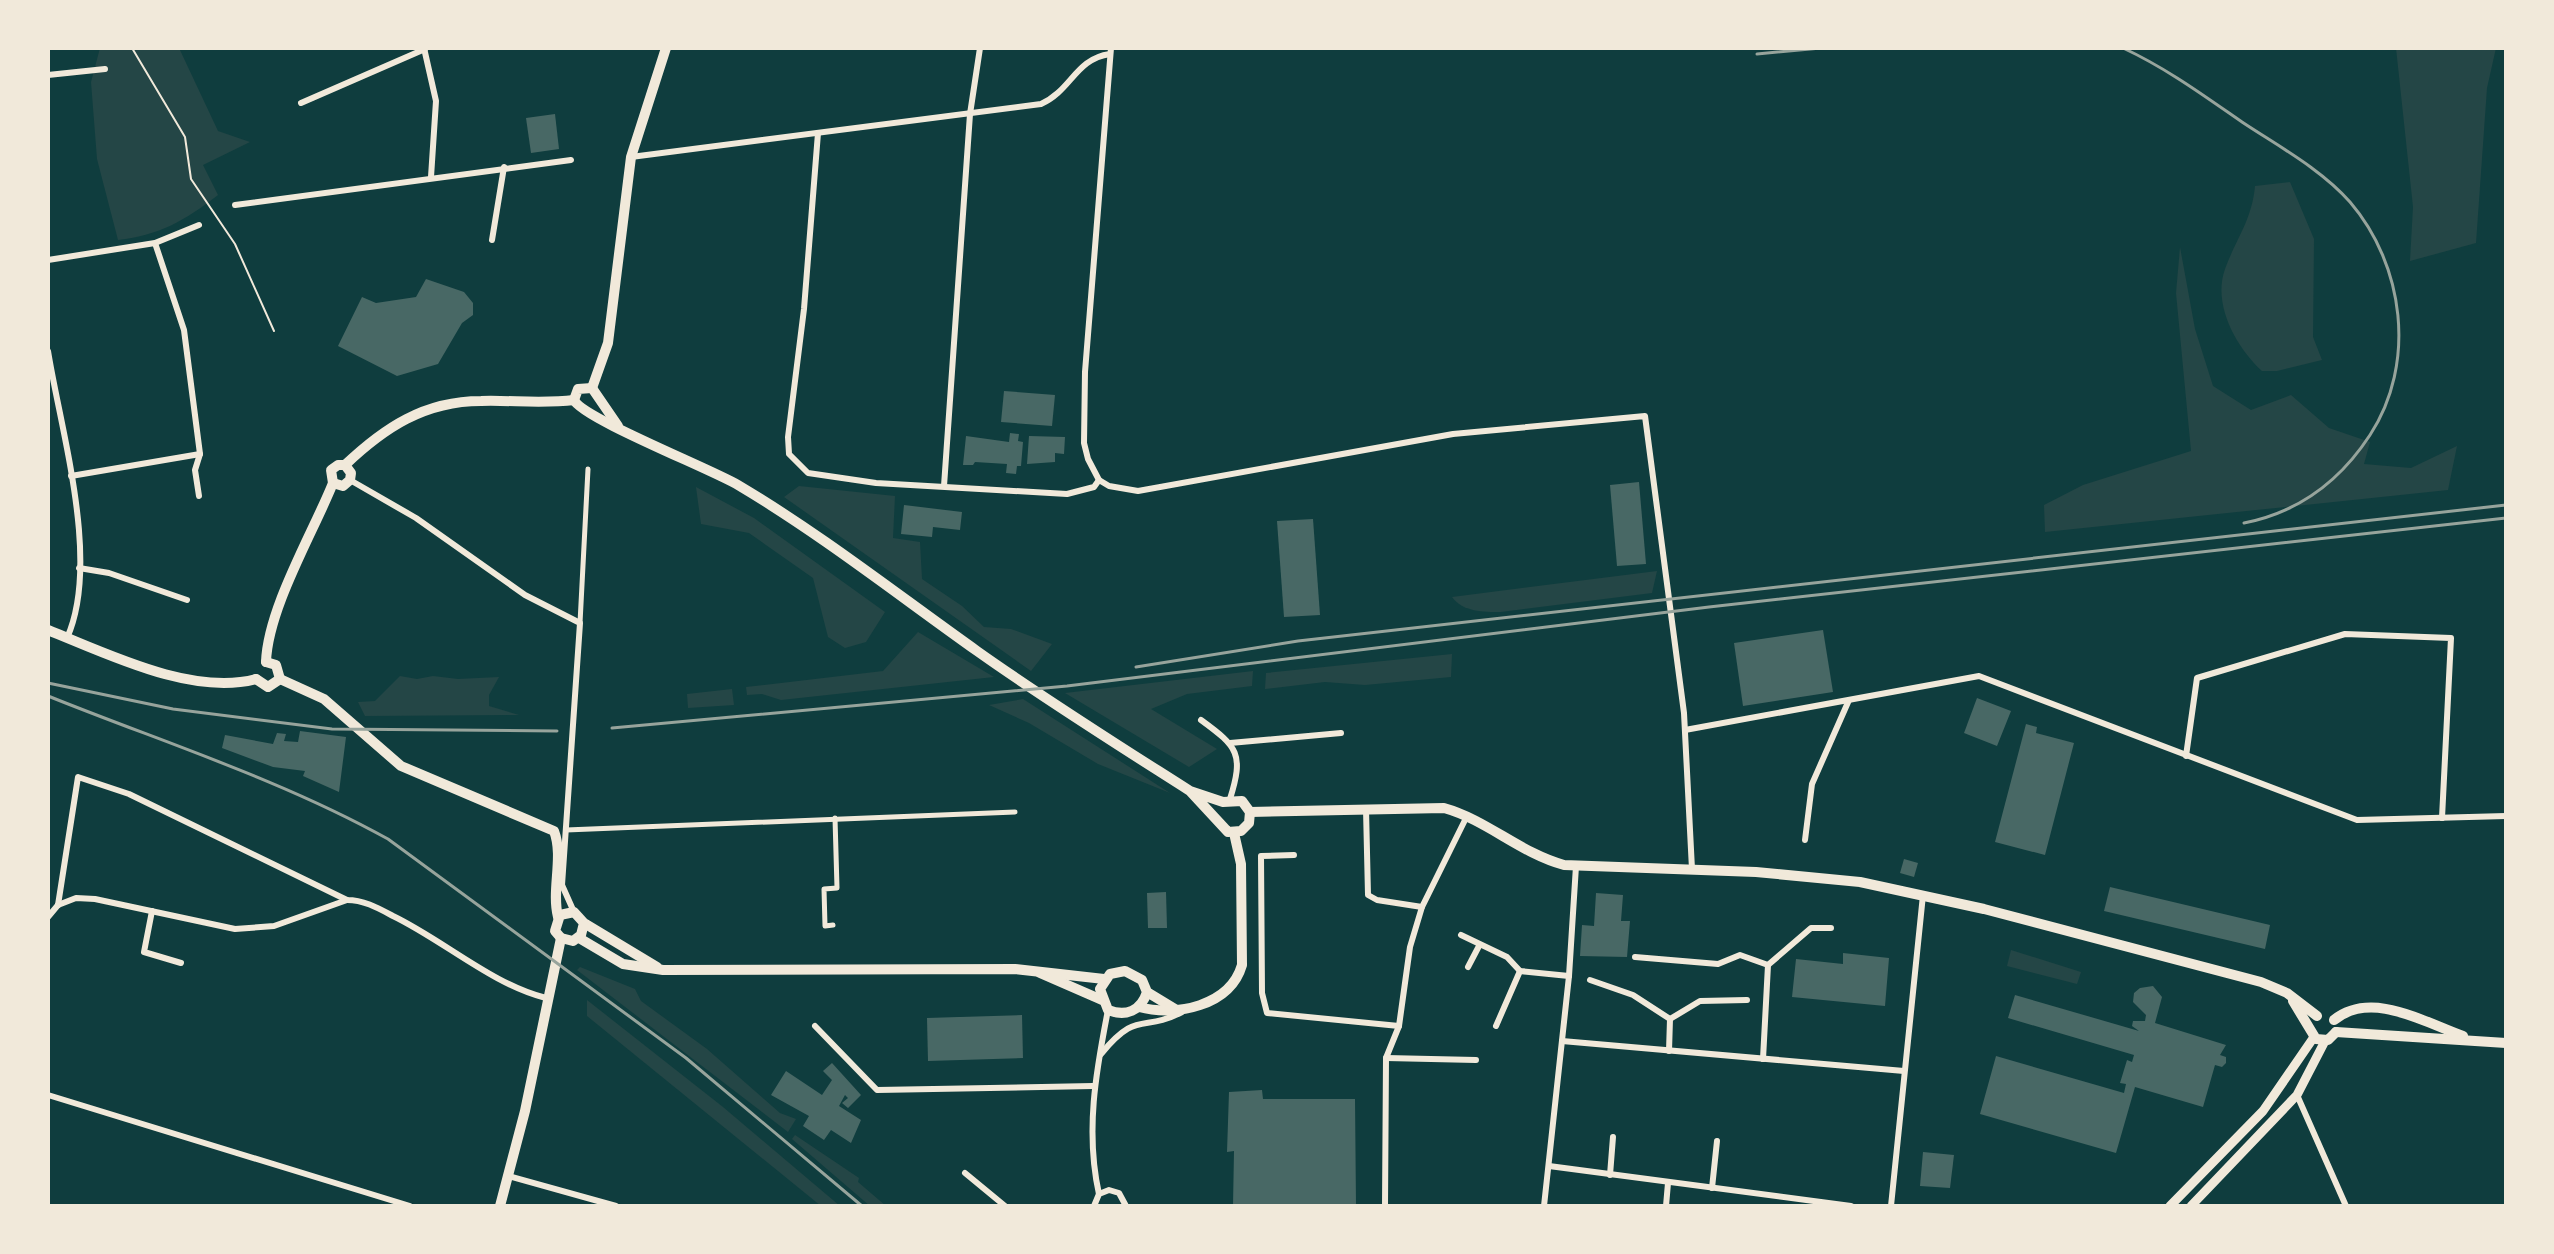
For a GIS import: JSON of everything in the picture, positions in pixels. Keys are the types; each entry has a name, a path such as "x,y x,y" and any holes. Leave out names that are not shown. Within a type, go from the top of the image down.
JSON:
{"main road":[{"path":"588,410 595,405 595,393 608,343 631,157 666,48"},
{"path":"621,430 595,393 578,389 574,400 578,408 588,410 621,430 709,468 779,510 1063,710 1190,791 1218,823 1234,833 1241,864 1242,965 1238,977 1211,1001 1190,1008 1156,1011 1139,1007"},
{"path":"266,662 267,650 293,574 333,483 331,470 345,465 392,424 425,411 479,400 534,404 574,400"},
{"path":"333,483 343,486 350,480 351,473 345,465"},
{"path":"48,630 192,681 236,684 256,679 268,687 280,679"},
{"path":"256,679 257,668 266,662"},
{"path":"266,662 276,665 280,679 324,699 401,766 430,781 554,831 558,841 553,893 558,917 555,931 561,938 570,941 579,938 623,964 663,970 1034,970 1104,979 1125,971 1142,980 1147,992 1175,1009"},
{"path":"1190,791 1242,801 1250,812"},
{"path":"1218,823 1217,811 1227,800"},
{"path":"1250,812 1444,808 1467,816 1542,859 1576,866 1692,869 1834,879 1923,893 2261,982 2287,993 2317,1016 2326,1015 2334,1020 2336,1032"},
{"path":"1234,833 1246,828 1250,812"},
{"path":"558,917 574,912 584,923 663,970"},
{"path":"579,938 584,923"},
{"path":"500,1206 525,1111 556,950 561,938"},
{"path":"1034,970 1128,1013 1139,1007 1147,992"},
{"path":"1104,979 1105,1005"},
{"path":"2287,993 2317,1035"},
{"path":"2334,1020 2346,1010 2371,1006 2473,1039"},
{"path":"2191,1206 2297,1095 2317,1035 2317,1016"},
{"path":"2170,1206 2263,1111 2317,1035 2336,1032 2506,1043"}],"street":[{"path":"944,486 970,114 980,48"},
{"path":"301,103 424,49 436,101 431,177"},
{"path":"631,157 1041,104 1053,99 1092,57 1111,51 1084,404 1084,443 1099,480 1123,490 1138,491 1453,434 1645,416 1685,730 1692,869"},
{"path":"48,75 105,69"},
{"path":"818,133 804,309 788,437 789,454 808,473 876,483 1067,494 1094,487 1099,480"},
{"path":"235,205 571,160"},
{"path":"492,240 504,167"},
{"path":"48,260 155,243 199,225"},
{"path":"155,243 184,330 200,454 195,470 199,496"},
{"path":"48,351 71,476 79,568 77,615 67,638"},
{"path":"71,476 200,454"},
{"path":"574,912 562,885 588,469"},
{"path":"350,480 448,540 525,595 580,623"},
{"path":"79,568 109,573 187,600"},
{"path":"2186,756 2197,678 2345,634 2451,638 2442,818"},
{"path":"1685,730 1979,676 2357,820 2506,816"},
{"path":"1805,840 1812,784 1849,699"},
{"path":"1201,720 1230,743 1239,768 1227,800"},
{"path":"1230,743 1341,733"},
{"path":"58,905 78,777 129,794 347,900 368,903 425,931 515,988 547,994"},
{"path":"1366,809 1368,895 1377,900 1422,907"},
{"path":"566,830 1015,812"},
{"path":"1385,1206 1386,1058 1399,1026 1410,947 1422,907 1467,816"},
{"path":"833,925 825,926 824,889 837,888 835,818"},
{"path":"1294,855 1261,856 1262,993 1267,1013 1399,1026"},
{"path":"1544,1206 1569,976 1576,866"},
{"path":"1891,1206 1923,893"},
{"path":"48,917 58,905 76,898 95,899 235,929 262,928 347,900"},
{"path":"152,911 144,952 181,963"},
{"path":"1763,1059 1768,965 1811,928 1831,928"},
{"path":"1461,935 1507,957 1520,971 1569,976"},
{"path":"1468,967 1479,946"},
{"path":"1635,957 1718,964 1740,955 1768,965"},
{"path":"1496,1026 1520,971"},
{"path":"1590,980 1633,995 1670,1019"},
{"path":"1670,1019 1700,1001 1747,1000"},
{"path":"1094,1206 1099,1194 1093,1155 1093,1086 1105,1005"},
{"path":"1098,1057 1128,1025 1168,1019 1190,1008"},
{"path":"1669,1051 1670,1019"},
{"path":"815,1026 877,1090 1093,1086"},
{"path":"1562,1041 1904,1071"},
{"path":"1386,1058 1476,1060"},
{"path":"48,1095 410,1206"},
{"path":"2297,1095 2346,1206"},
{"path":"1610,1175 1613,1137"},
{"path":"1712,1188 1717,1141"},
{"path":"1549,1166 1851,1206"},
{"path":"965,1173 1005,1206"},
{"path":"508,1176 616,1206"},
{"path":"1666,1206 1668,1183"},
{"path":"1099,1194 1114,1190 1123,1196 1126,1206"}],"path":[{"path":"132,48 185,137 191,179 235,244 274,331"}],"shaded area":[{"path":"100,48 179,48 218,131 250,142 203,165 218,195 182,219 133,238 118,240 97,159 91,82"},
{"path":"2396,48 2496,48 2487,88 2476,243 2410,261 2413,207"},
{"path":"2290,182 2314,239 2313,337 2322,360 2277,371 2262,371 2229,325 2224,311 2222,283 2251,209 2255,186"},
{"path":"2180,247 2195,329 2213,386 2251,410 2291,395 2329,428 2370,442 2364,464 2411,468 2457,446 2448,490 2045,532 2044,505 2083,485 2191,451 2176,293"},
{"path":"799,486 895,496 893,538 920,542 922,579 962,606 984,627 1011,629 1052,644 1031,671 784,497"},
{"path":"696,487 754,518 885,612 866,642 845,648 828,637 813,578 749,533 701,524"},
{"path":"1657,571 1652,593 1501,612 1468,608 1452,597"},
{"path":"918,632 994,677 781,700 762,694 747,695 746,687 883,671"},
{"path":"1452,654 1451,677 1365,685 1325,682 1265,689 1266,673"},
{"path":"1253,671 1252,686 1187,694 1151,709 1217,749 1189,767 1065,693"},
{"path":"400,676 417,679 433,676 458,679 499,677 489,695 489,706 519,715 365,716 358,702 375,701"},
{"path":"732,689 734,705 688,708 687,694"},
{"path":"1023,699 1170,793 1098,764 1029,723 989,705"},
{"path":"2011,950 2081,972 2077,984 2007,966"},
{"path":"580,967 635,989 641,1001 707,1049 780,1113 796,1119 788,1132 577,970"},
{"path":"587,1000 723,1107 840,1206 821,1206 587,1016"},
{"path":"795,1135 859,1178 858,1182 886,1206 870,1206 792,1139"}],"building":[{"path":"555,114 559,149 531,153 526,118"},
{"path":"426,279 464,292 473,303 473,315 462,323 438,364 397,376 338,346 362,297 376,303 416,297"},
{"path":"1004,391 1055,395 1052,426 1001,422"},
{"path":"1010,433 1019,434 1018,441 1023,442 1021,466 1017,466 1016,474 1006,473 1007,464 975,462 973,465 963,465 966,436 1009,442"},
{"path":"1029,436 1065,437 1064,454 1055,453 1055,462 1027,464"},
{"path":"1639,482 1646,564 1617,566 1610,485"},
{"path":"904,505 962,512 960,530 933,527 932,537 901,534"},
{"path":"1313,519 1320,615 1284,617 1277,521"},
{"path":"1823,630 1833,692 1743,706 1734,643"},
{"path":"1977,698 2011,711 1997,746 1964,733"},
{"path":"2026,724 2037,727 2036,733 2074,743 2045,855 1995,842"},
{"path":"300,731 346,737 339,792 303,776 305,771 273,767 222,748 225,735 273,744 277,733 286,734 284,741 298,742"},
{"path":"1904,859 1918,863 1914,877 1900,873"},
{"path":"2110,887 2270,925 2265,949 2104,911"},
{"path":"1166,892 1167,928 1148,928 1147,893"},
{"path":"1596,893 1623,895 1621,921 1630,921 1627,957 1580,956 1582,925 1594,926"},
{"path":"1843,953 1889,958 1885,1006 1792,997 1796,959 1843,964"},
{"path":"2153,986 2162,997 2155,1023 2226,1045 2220,1055 2226,1057 2226,1063 2222,1067 2215,1065 2203,1107 2135,1087 2116,1153 1980,1114 1996,1056 2124,1093 2126,1084 2120,1083 2127,1060 2132,1062 2134,1055 2008,1018 2015,995 2139,1031 2132,1026 2133,1021 2145,1021 2146,1015 2133,1002 2134,993 2140,988"},
{"path":"1022,1015 1023,1058 928,1061 927,1018"},
{"path":"832,1063 861,1095 848,1108 842,1103 848,1098 845,1095 839,1106 861,1120 851,1143 831,1130 824,1140 803,1126 809,1116 771,1095 786,1071 822,1095 832,1080 823,1071"},
{"path":"1262,1090 1263,1099 1355,1099 1356,1206 1233,1206 1234,1151 1227,1152 1229,1092"},
{"path":"1923,1152 1954,1155 1950,1188 1920,1186"}],"railway":[{"path":"1757,54 1821,48"},
{"path":"2123,48 2184,82 2299,159 2339,190 2368,227 2383,255 2392,284 2398,315 2399,346 2385,407 2370,435 2346,467 2317,492 2283,511 2244,523"},
{"path":"1136,667 1298,641 2506,505"},
{"path":"612,728 1067,686 1709,607 2506,518"},
{"path":"48,683 173,709 332,729 557,731"},
{"path":"48,696 263,780 388,839 686,1058 862,1206"}]}
